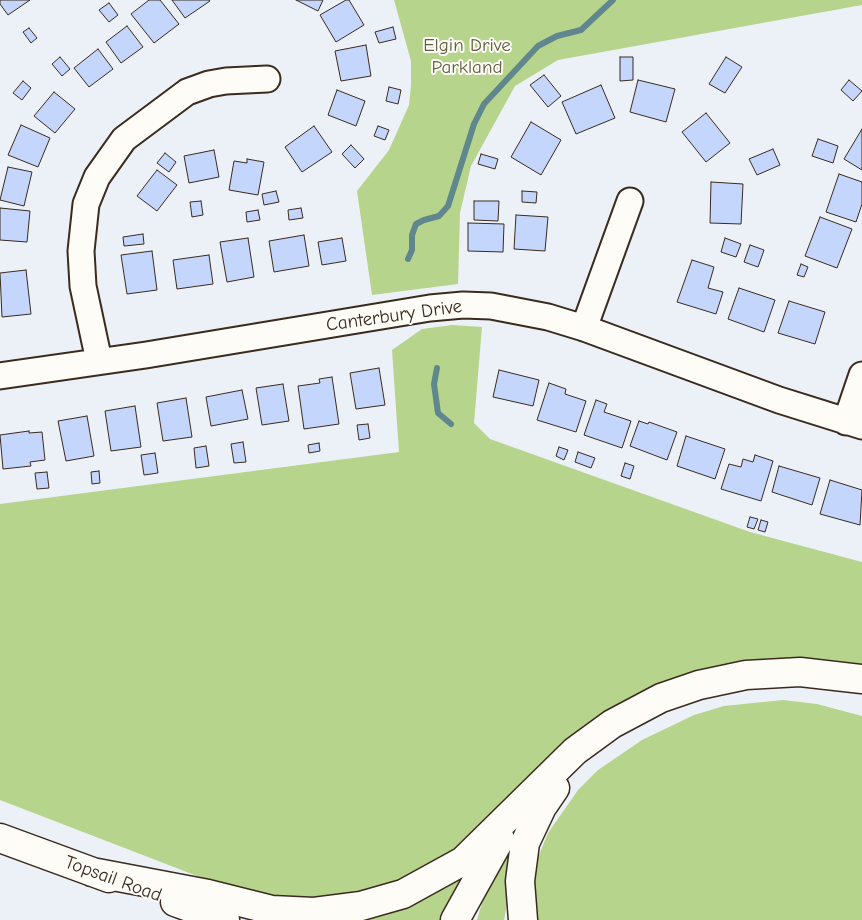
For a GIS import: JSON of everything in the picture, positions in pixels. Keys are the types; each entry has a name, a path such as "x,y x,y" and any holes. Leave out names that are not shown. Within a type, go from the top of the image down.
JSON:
{"main road":[{"path":"92,872 208,894 272,910 294,913 339,910 403,894 463,861 564,762 595,735 627,715 673,693 722,678 770,672 817,673 862,679"},
{"path":"523,920 521,867 525,843 533,822 547,799 566,776 607,742 654,714 693,699 725,692 791,686 838,690 862,696"},
{"path":"455,920 519,808"},
{"name":"Topsail Road","path":"0,838 226,920"}],"street":[{"path":"99,361 83,286 81,252 86,204 97,177 124,139 187,92 226,81 267,79"},
{"path":"584,328 630,201"},
{"name":"Canterbury Drive","path":"0,376 407,312 463,305 520,310 584,328 779,400 854,424"},
{"path":"854,424 862,375"}],"green space":[{"name":"Elgin Drive Parkland","path":"394,0 862,0 862,5 558,60 515,86 471,166 460,213 458,284 372,295 357,191 389,150 409,105 411,85 411,61"},
{"path":"452,325 482,327 474,423 490,439 750,532 862,562 862,669 742,662 708,669 676,679 468,843 413,879 338,902 249,896 0,800 0,504 399,452 392,350 422,329"},
{"path":"783,700 817,704 862,716 862,920 524,920 529,880 548,833 578,790 598,770 642,740 694,715 724,706"},
{"path":"551,796 512,876 504,920 477,920 491,873 506,840 522,815"},
{"path":"465,869 462,920 335,920"}],"building":[{"path":"0,0 30,0 8,15 0,4"},
{"path":"149,0 160,0 179,24 154,43 131,14"},
{"path":"172,0 209,0 210,1 185,18"},
{"path":"296,0 323,0 318,11"},
{"path":"349,0 364,25 336,42 320,15"},
{"path":"109,3 118,15 109,22 99,10"},
{"path":"127,26 143,47 121,63 106,42"},
{"path":"393,27 396,39 379,43 375,32"},
{"path":"29,28 37,38 31,43 23,32"},
{"path":"366,45 371,76 341,81 335,51"},
{"path":"98,49 113,69 89,87 74,68"},
{"path":"60,57 70,69 62,76 52,64"},
{"path":"620,57 633,57 633,80 620,81"},
{"path":"726,57 742,67 725,93 709,84"},
{"path":"544,75 561,96 548,107 530,85"},
{"path":"638,80 675,89 666,122 630,112"},
{"path":"849,80 862,91 853,101 841,90"},
{"path":"23,81 31,88 22,100 13,93"},
{"path":"601,85 615,118 576,134 562,102"},
{"path":"389,87 401,90 398,104 386,101"},
{"path":"337,90 365,101 356,126 328,115"},
{"path":"54,92 75,109 55,133 34,116"},
{"path":"706,113 730,143 706,162 682,132"},
{"path":"531,122 561,140 541,175 511,157"},
{"path":"21,125 50,138 38,167 8,155"},
{"path":"314,126 332,152 302,172 285,147"},
{"path":"378,126 389,130 385,140 374,136"},
{"path":"862,129 862,170 844,159"},
{"path":"818,139 838,146 833,163 812,156"},
{"path":"351,145 364,159 355,168 342,154"},
{"path":"773,149 780,165 757,175 749,159"},
{"path":"214,150 219,177 189,183 184,156"},
{"path":"165,153 176,162 169,172 157,163"},
{"path":"481,154 498,159 495,169 478,164"},
{"path":"247,159 264,162 258,195 229,190 234,161 247,163"},
{"path":"8,167 32,172 24,206 0,200"},
{"path":"157,170 177,185 157,211 137,196"},
{"path":"839,174 862,182 862,204 856,222 826,212"},
{"path":"711,182 743,184 741,224 710,223"},
{"path":"276,191 279,202 264,205 262,194"},
{"path":"522,191 537,192 536,203 522,202"},
{"path":"201,201 203,215 192,217 190,202"},
{"path":"474,201 499,201 498,221 474,220"},
{"path":"0,208 30,211 27,242 0,240"},
{"path":"301,208 303,218 289,220 288,210"},
{"path":"258,210 260,220 247,222 246,212"},
{"path":"516,215 548,217 545,251 514,249"},
{"path":"820,217 852,229 837,268 805,256"},
{"path":"468,223 504,224 503,252 468,251"},
{"path":"143,234 144,244 124,246 123,237"},
{"path":"304,235 309,266 274,272 269,241"},
{"path":"248,238 254,277 227,282 220,242"},
{"path":"342,238 346,261 322,265 318,242"},
{"path":"725,238 741,244 736,257 721,252"},
{"path":"750,245 764,250 758,267 744,262"},
{"path":"152,251 157,290 127,294 121,255"},
{"path":"209,255 213,284 177,289 173,260"},
{"path":"692,260 714,267 708,288 723,292 716,314 677,302"},
{"path":"801,264 808,267 804,277 797,275"},
{"path":"26,270 31,314 2,317 0,273"},
{"path":"739,288 775,300 764,332 728,319"},
{"path":"789,301 825,312 815,344 778,333"},
{"path":"379,368 385,405 356,409 350,373"},
{"path":"499,370 539,380 533,406 493,397"},
{"path":"332,377 339,424 304,429 298,386 320,383 319,379"},
{"path":"549,383 566,389 565,394 586,401 576,432 537,420"},
{"path":"283,384 289,421 262,425 256,388"},
{"path":"242,390 248,419 211,426 206,397"},
{"path":"186,398 192,437 163,441 157,403"},
{"path":"596,400 607,404 604,412 631,421 622,448 584,435"},
{"path":"135,406 141,447 111,451 105,411"},
{"path":"87,416 94,456 66,461 58,421"},
{"path":"639,421 648,424 649,422 677,432 667,460 630,446"},
{"path":"368,424 370,438 359,440 357,425"},
{"path":"29,431 29,433 42,432 45,460 30,462 31,466 3,469 0,435"},
{"path":"686,436 725,449 715,479 677,466"},
{"path":"243,442 246,462 234,463 231,444"},
{"path":"319,443 320,451 309,453 308,445"},
{"path":"206,446 209,466 196,468 194,448"},
{"path":"559,447 568,450 564,460 556,456"},
{"path":"578,452 595,458 591,468 575,462"},
{"path":"155,453 158,473 144,475 141,455"},
{"path":"755,455 773,461 761,501 721,489 729,464 741,467 743,459 753,462"},
{"path":"625,463 634,466 630,479 621,476"},
{"path":"779,466 820,478 812,505 772,492"},
{"path":"99,471 100,483 92,484 91,472"},
{"path":"47,472 49,488 37,489 35,473"},
{"path":"830,480 862,490 860,525 820,514"},
{"path":"750,517 758,519 754,529 747,527"},
{"path":"761,520 768,522 765,532 758,530"}],"waterway":[{"path":"408,259 412,250 412,235 416,224 439,216 448,206 474,124 484,104 538,46 557,36 581,30 613,0"},
{"path":"437,368 434,384 438,413 451,424"}]}
